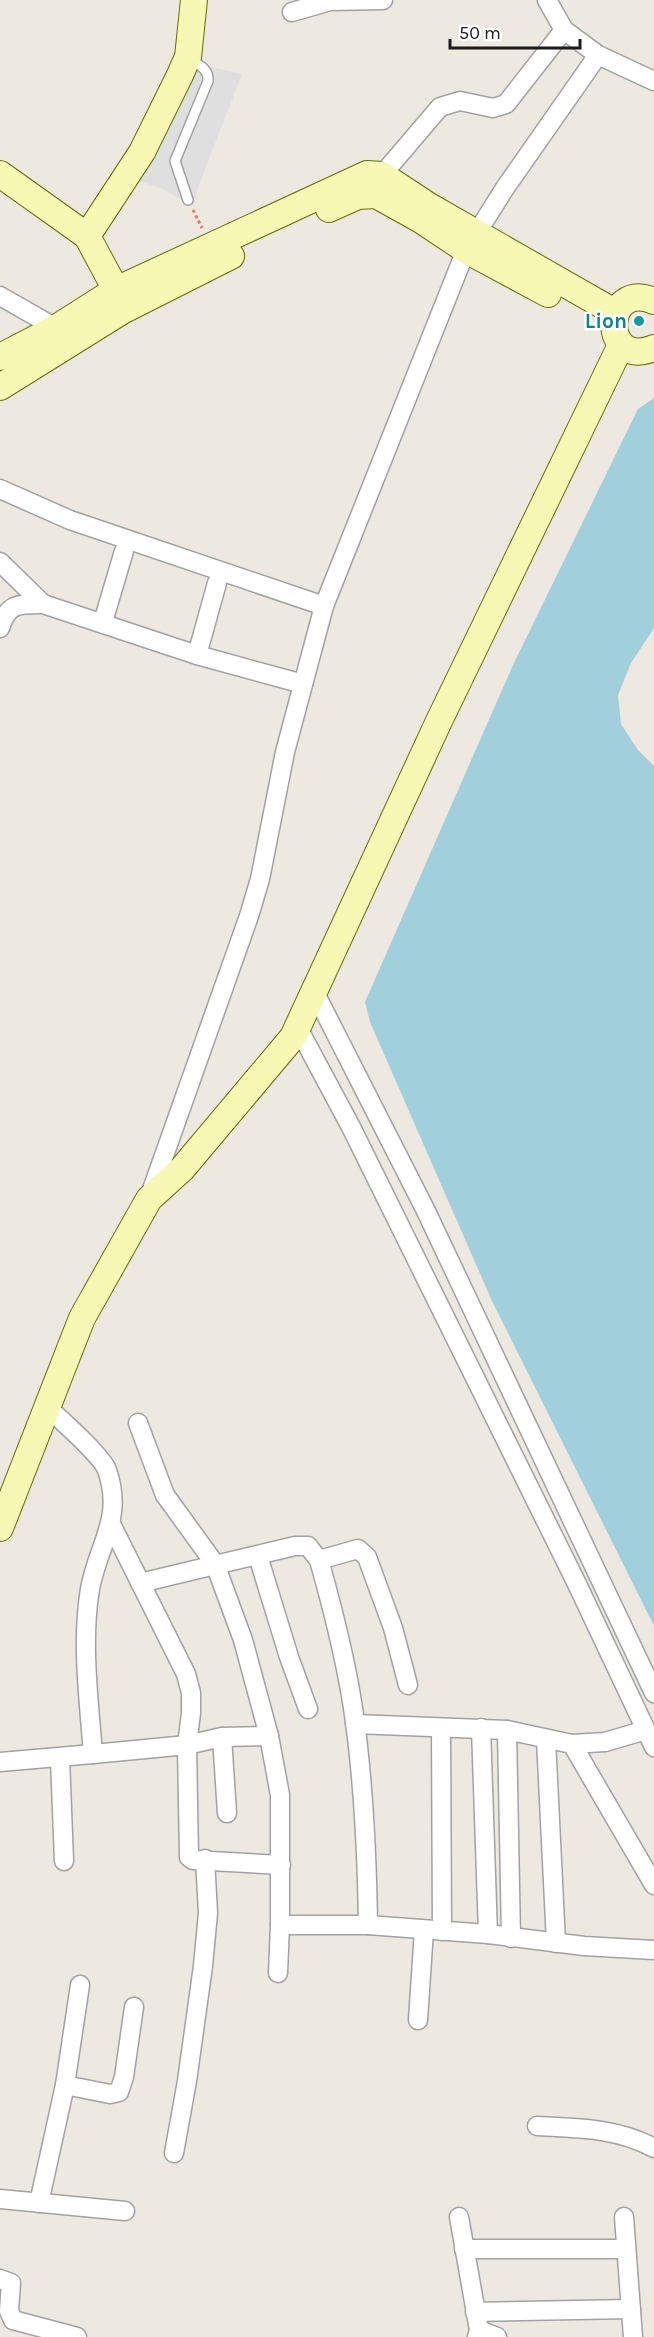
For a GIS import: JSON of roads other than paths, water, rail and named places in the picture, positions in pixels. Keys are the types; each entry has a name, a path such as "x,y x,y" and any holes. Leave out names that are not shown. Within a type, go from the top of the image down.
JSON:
{"street":[{"path":"87,236 142,152 188,57 194,0"},
{"path":"292,12 330,1 383,0"},
{"path":"547,0 564,30 598,55 654,81"},
{"path":"382,175 440,107 460,101 493,108 506,104 564,30"},
{"path":"0,1528 82,1318 149,1199 260,879 285,752 324,606 471,242 598,55"},
{"path":"0,174 87,236 119,301"},
{"path":"0,387 119,301 212,246 367,174 382,175 540,290 616,328 636,351 654,348"},
{"path":"0,357 56,328 216,263 358,196 376,195 421,220 471,242"},
{"path":"149,1199 182,1169 293,1037 298,1028 616,328 624,302 651,293"},
{"path":"0,296 56,328"},
{"path":"0,489 70,520 324,606"},
{"path":"103,622 124,551"},
{"path":"0,562 43,604"},
{"path":"197,655 217,583"},
{"path":"0,628 4,606 43,604 197,655 303,684"},
{"path":"315,993 425,1209 654,1693"},
{"path":"298,1028 351,1127 650,1738 572,1744 507,1730 355,1724"},
{"path":"47,1407 106,1467 114,1498 111,1524 90,1589 86,1650 93,1754"},
{"path":"138,1423 165,1495 215,1564 243,1640 269,1736 280,1795 278,1973"},
{"path":"111,1524 186,1674 191,1693 187,1745 188,1853 193,1860 281,1864"},
{"path":"556,1544 579,1535"},
{"path":"140,1583 295,1546 308,1546 319,1560 348,1680 355,1724 367,1856 368,1925"},
{"path":"319,1560 358,1549 367,1557 393,1628 408,1685"},
{"path":"258,1556 289,1657 308,1709"},
{"path":"441,1728 443,1754 442,1931"},
{"path":"481,1728 488,1935"},
{"path":"507,1730 511,1938"},
{"path":"0,1762 187,1745 222,1737 269,1736"},
{"path":"222,1737 227,1813"},
{"path":"546,1739 556,1943"},
{"path":"572,1744 654,1885"},
{"path":"60,1758 64,1861"},
{"path":"174,2153 187,2081 203,1966 208,1913 205,1860"},
{"path":"280,1925 368,1925 654,1950"},
{"path":"418,2020 424,1930"},
{"path":"39,2203 65,2085 81,1985"},
{"path":"65,2085 110,2094 119,2092 124,2077 134,2007"},
{"path":"537,2126 598,2130 636,2138 654,2148"},
{"path":"0,2199 126,2211"},
{"path":"459,2217 478,2334 497,2337"},
{"path":"624,2217 633,2337"},
{"path":"464,2249 626,2249"},
{"path":"0,2279 11,2283 9,2311 13,2320 77,2337"},
{"path":"475,2312 631,2309"}],"lane":[{"path":"188,57 203,68 208,75 208,81 174,160 188,200"}],"water":[{"path":"654,398 654,628 631,663 618,695 621,724 638,750 654,766 654,1626 492,1301 370,1022 365,1002 513,665 638,409"}],"place":[{"name":"Lion","path":"639,321"}]}
